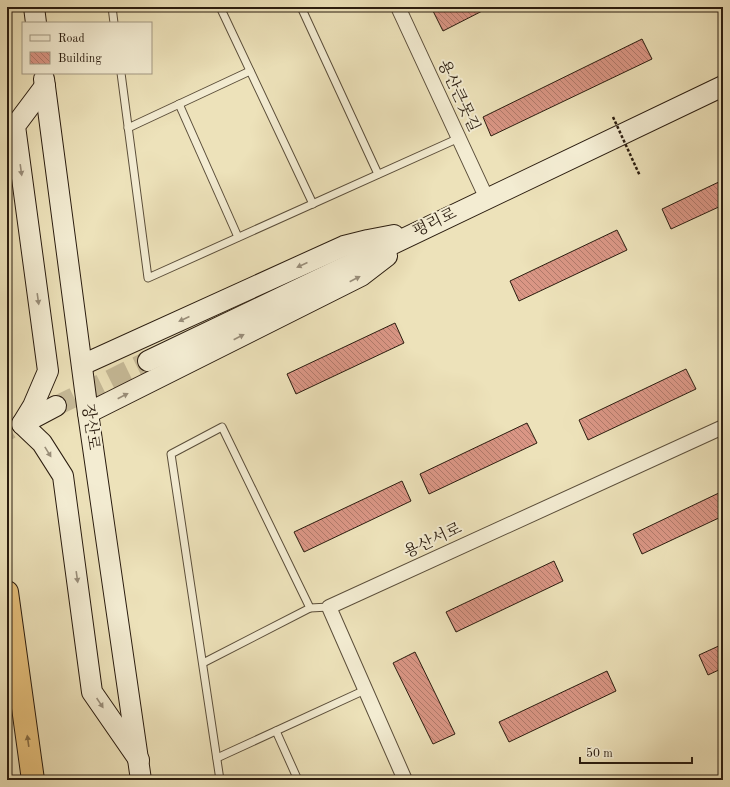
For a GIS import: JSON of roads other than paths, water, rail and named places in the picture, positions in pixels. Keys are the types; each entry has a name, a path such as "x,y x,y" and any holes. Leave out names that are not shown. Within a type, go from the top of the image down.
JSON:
{"highway":[{"path":"7,592 34,780"}],"main road":[{"path":"34,7 36,22"},
{"path":"16,427 33,406 48,371 15,126 44,79"},
{"name":"장산로","path":"44,79 88,413 141,780"},
{"name":"평리로","path":"148,361 723,86"},
{"path":"82,365 344,246 368,240 420,231"},
{"path":"88,413 361,276 420,231"},
{"path":"16,427 56,406"},
{"path":"16,427 42,443 63,476 92,692 139,760"}],"street":[{"name":"용산큰못길","path":"398,7 487,199"},
{"name":"용산서로","path":"329,607 723,427"},
{"path":"329,607 405,780"}],"lane":[{"path":"112,7 114,22"},
{"path":"220,7 313,204"},
{"path":"301,7 378,174"},
{"path":"128,128 250,71"},
{"path":"121,74 148,278 459,138"},
{"path":"179,104 238,238"},
{"path":"220,780 171,454 222,427 310,608"},
{"path":"203,663 310,608 329,607"},
{"path":"217,758 365,690"},
{"path":"276,730 298,780"}],"tunnel":[{"path":"56,406 148,361"}]}
